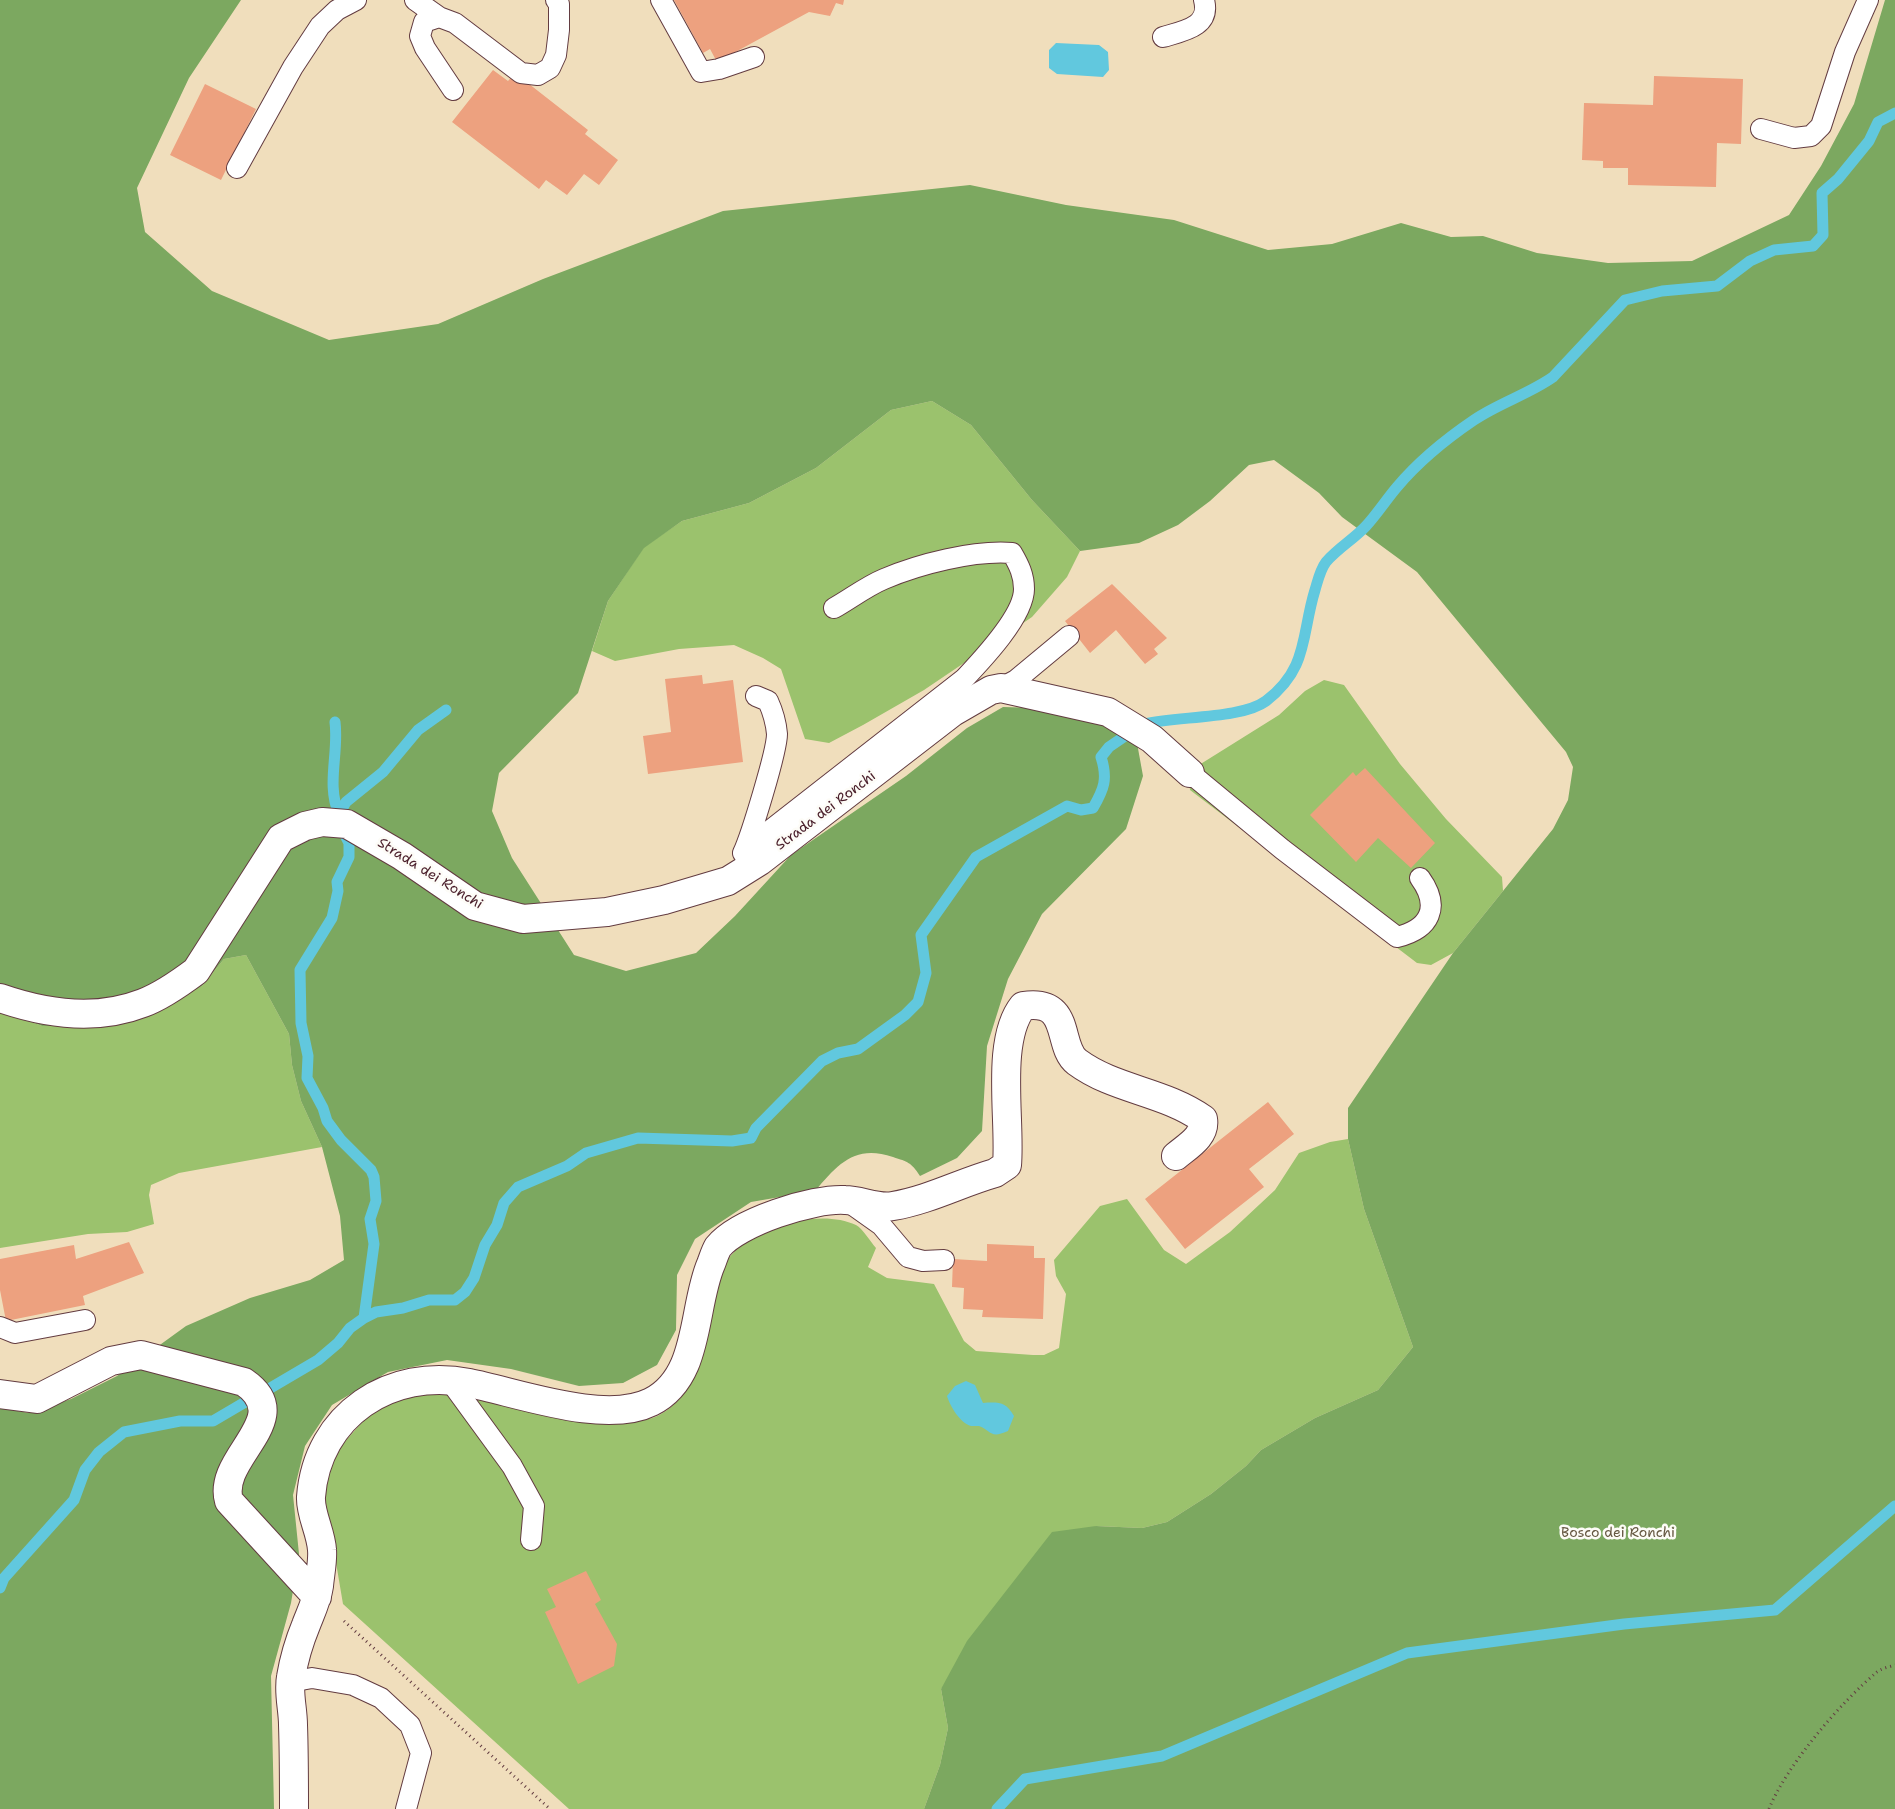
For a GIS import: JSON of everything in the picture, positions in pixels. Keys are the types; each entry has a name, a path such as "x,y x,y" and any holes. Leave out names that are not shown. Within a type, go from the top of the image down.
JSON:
{"street":[{"path":"1001,688 1108,712 1152,739 1190,773"},
{"name":"Strada dei Ronchi","path":"0,998 27,1008 72,1015 110,1011 143,1003 175,986 196,971 281,838 294,830 322,822 347,824 364,833 402,856 475,906 523,919 607,912 664,900 728,881 793,836 953,712 991,690 1001,688"},
{"path":"294,1809 293,1723 290,1682 297,1651 317,1596 322,1551 311,1500 322,1449 338,1424 355,1408 377,1394 401,1384 450,1381 465,1382 590,1409 619,1410 643,1406 656,1400 677,1378 689,1359 706,1276 718,1248 738,1231 806,1204 844,1199 887,1207 911,1203 995,1173 1007,1165 1008,1056 1014,1017 1023,1006 1036,1004 1050,1010 1060,1022 1074,1060 1090,1071 1184,1106 1202,1119 1204,1127 1201,1134 1176,1156"},
{"path":"0,1394 37,1399 112,1361 141,1355 244,1382 253,1389 258,1397 263,1408 263,1416 260,1426 228,1479 226,1491 230,1501 317,1596"}],"lane":[{"path":"237,168 293,67 320,26 337,10 356,0"},
{"path":"415,0 439,17 454,23 521,73 538,75 550,68 556,55 560,30 559,4 556,0"},
{"path":"661,0 700,72 719,69 754,57"},
{"path":"1163,37 1192,29 1203,20 1206,8 1204,0"},
{"path":"1761,129 1794,138 1811,136 1821,126 1845,52 1868,0"},
{"path":"439,17 424,22 420,36 425,48 453,90"},
{"path":"745,850 964,679 990,651 1014,618 1024,592 1021,568 1012,553 990,551 960,557 883,579 834,608"},
{"path":"1001,688 1016,680 1069,636"},
{"path":"728,881 745,850 777,736 775,717 768,701 756,696"},
{"path":"1190,773 1282,849 1397,937 1413,933 1426,923 1431,907 1427,888 1420,878"},
{"path":"844,1199 881,1226 908,1257 923,1261 944,1260"},
{"path":"0,1327 15,1333 85,1320"},
{"path":"450,1381 512,1466 534,1506 531,1540"},
{"path":"290,1682 312,1678 353,1685 381,1698 410,1725 420,1753 406,1809"}],"path":[{"path":"317,1596 550,1809"},
{"path":"1769,1809 1775,1795 1822,1727 1879,1671 1895,1664"}],"green space":[{"name":"Bosco dei Ronchi","path":"0,0 241,0 189,78 137,188 145,232 212,291 329,340 438,324 543,279 723,211 970,185 1066,205 1174,220 1268,250 1332,244 1401,223 1451,237 1483,236 1537,253 1608,263 1692,261 1789,215 1821,166 1854,104 1885,0 1895,0 1895,1809 924,1809 940,1765 948,1728 941,1689 967,1641 1052,1532 1096,1526 1142,1528 1167,1522 1211,1494 1246,1466 1261,1450 1315,1418 1378,1390 1413,1347 1364,1209 1348,1139 1348,1108 1453,953 1553,829 1568,800 1573,767 1566,752 1417,572 1342,517 1319,493 1274,460 1249,465 1210,501 1178,525 1139,543 1080,551 1032,500 971,425 932,401 891,410 816,468 749,503 682,521 644,548 608,601 578,693 499,773 492,811 512,858 574,955 626,971 696,953 735,916 791,855 906,776 967,728 1003,707 1038,708 1107,725 1137,743 1143,776 1126,829 1042,914 1008,979 987,1046 982,1131 957,1158 920,1176 911,1165 898,1159 880,1154 868,1153 858,1155 840,1165 815,1191 751,1202 695,1239 677,1275 676,1330 657,1365 623,1383 579,1386 511,1369 447,1360 388,1372 332,1405 305,1446 293,1495 299,1554 291,1603 271,1676 274,1809 0,1809 0,1408 29,1413 71,1399 117,1376 186,1326 250,1298 310,1280 344,1260 340,1216 322,1147 301,1101 292,1065 289,1034 246,955 224,959 202,986 174,1001 88,1026 42,1026 0,1010"},
{"path":"932,401 971,425 1032,500 1080,551 1067,577 1032,617 924,690 829,743 805,739 781,669 763,658 734,645 679,649 615,661 592,651 608,601 644,547 682,521 749,503 816,468 891,410"},
{"path":"1324,680 1344,685 1400,764 1446,819 1502,877 1503,891 1453,953 1431,965 1417,963 1190,790 1189,781 1199,765 1279,715 1305,691"},
{"path":"246,955 289,1034 292,1065 301,1101 322,1147 179,1173 151,1185 149,1195 154,1224 127,1232 88,1234 0,1248 0,1010 42,1026 88,1026 202,986 224,959"},
{"path":"1348,1139 1364,1209 1413,1347 1378,1390 1315,1418 1261,1450 1246,1466 1211,1494 1167,1522 1142,1528 1096,1526 941,1689 948,1728 940,1765 924,1809 569,1809 343,1604 324,1492 332,1456 365,1419 384,1402 435,1391 632,1421 655,1417 670,1408 682,1396 691,1381 704,1347 720,1274 725,1263 750,1240 767,1231 785,1224 823,1218 840,1220 856,1225 861,1229 876,1248 868,1267 887,1278 934,1284 964,1341 976,1351 1044,1355 1059,1348 1066,1294 1056,1276 1054,1260 1100,1206 1127,1199 1164,1250 1186,1264 1230,1232 1275,1190 1299,1153 1330,1142"}],"water":[{"path":"1056,43 1099,45 1108,52 1109,70 1103,77 1057,74 1049,68 1049,50"},
{"path":"966,1381 975,1385 983,1403 1005,1405 1011,1411 1014,1416 1008,1431 994,1434 979,1426 971,1426 959,1418 947,1396 955,1386"}],"building":[{"path":"674,0 844,0 843,5 836,3 830,16 809,12 717,62 710,49 703,53"},
{"path":"493,70 508,81 515,73 588,130 585,134 618,160 599,185 584,174 567,195 546,180 539,189 452,122"},
{"path":"1654,76 1743,79 1741,144 1717,143 1716,187 1628,185 1628,168 1603,168 1603,161 1582,160 1584,103 1653,105"},
{"path":"205,84 256,109 221,180 170,155"},
{"path":"1112,584 1167,638 1154,649 1158,654 1145,664 1116,630 1090,653 1065,621"},
{"path":"702,675 703,684 733,680 743,762 648,774 643,736 671,732 665,679"},
{"path":"1365,768 1435,843 1411,868 1378,838 1356,862 1310,815 1353,772 1356,776"},
{"path":"1268,1102 1294,1134 1249,1169 1264,1187 1185,1249 1145,1199"},
{"path":"129,1242 144,1273 83,1296 85,1305 6,1321 0,1290 0,1259 74,1245 76,1259"},
{"path":"987,1244 1034,1246 1034,1258 1045,1258 1043,1319 982,1317 983,1310 963,1309 964,1288 952,1287 953,1259 987,1261"},
{"path":"586,1571 601,1600 595,1604 617,1644 614,1666 578,1684 545,1612 556,1607 547,1589"}],"waterway":[{"path":"1144,724 1226,714 1255,707 1266,701 1280,689 1297,663 1319,575 1324,565 1366,526 1397,487 1423,460 1474,420 1553,377 1625,300 1662,291 1717,286 1750,261 1774,250 1813,246 1823,235 1822,193 1838,179 1869,141 1878,122 1895,113"},
{"path":"339,814 346,802 383,772 418,730 446,710"},
{"path":"335,722 333,792 339,814"},
{"path":"267,1390 318,1360 338,1343 350,1328 376,1312 403,1308 429,1300 455,1300 465,1292 474,1278 485,1245 497,1225 504,1203 518,1187 567,1166 586,1153 638,1138 732,1141 751,1138 756,1128 822,1061 838,1053 858,1049 905,1015 918,1002 926,973 921,935 976,857 1067,806 1081,810 1093,808 1104,784 1101,757 1109,747 1128,734"},
{"path":"345,835 349,843 349,857 337,882 338,891 332,918 300,970 301,1023 308,1056 307,1078 323,1108 327,1121 341,1140 371,1170 374,1177 376,1201 370,1219 374,1244 364,1318"},
{"path":"0,1588 4,1578 74,1500 85,1470 99,1452 124,1432 180,1421 213,1421 247,1401"},
{"path":"997,1809 1025,1779 1162,1756 1407,1653 1624,1624 1775,1610 1895,1506"}]}
